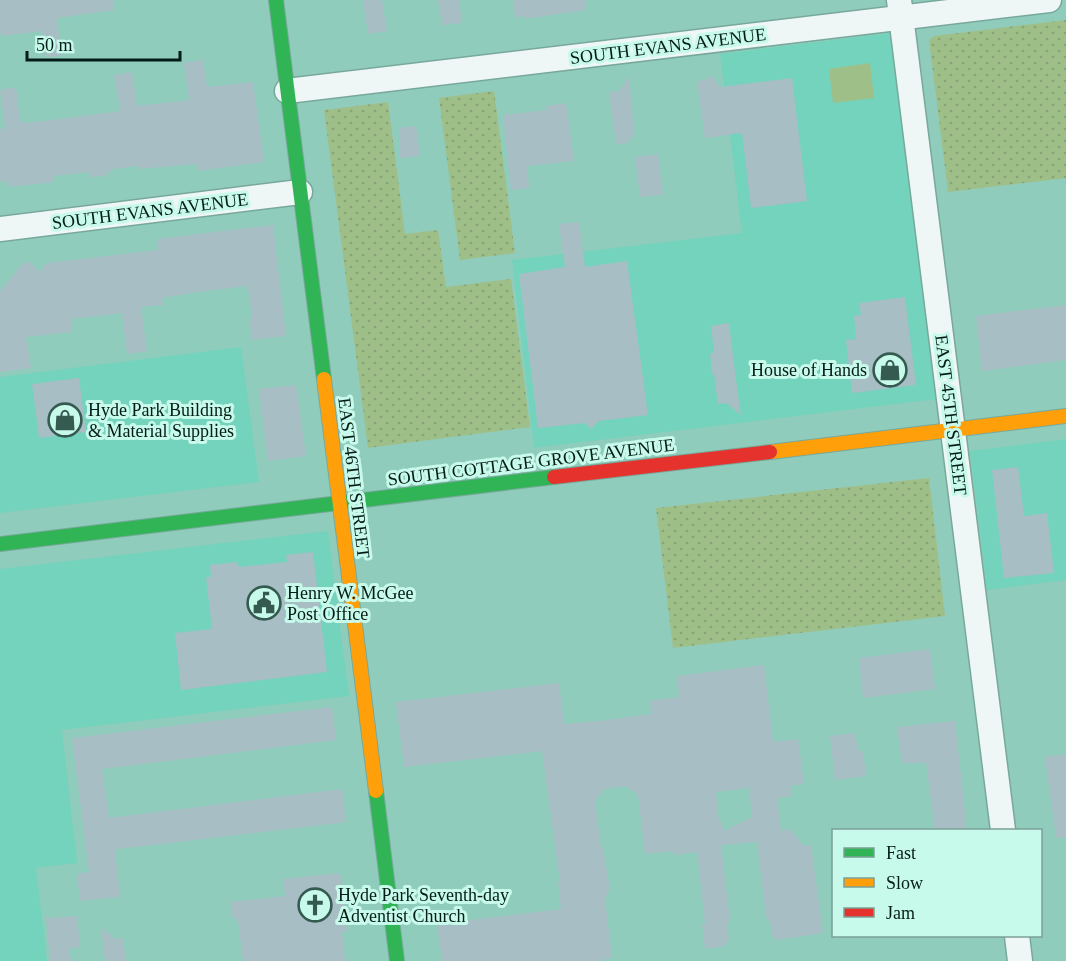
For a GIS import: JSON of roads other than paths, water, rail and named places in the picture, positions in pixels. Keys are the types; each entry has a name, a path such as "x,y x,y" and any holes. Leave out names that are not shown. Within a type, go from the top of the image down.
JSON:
{"main road":[{"name":"EAST 46TH STREET","path":"276,0 397,961"},
{"name":"SOUTH COTTAGE GROVE AVENUE","path":"0,544 1066,416"}],"street":[{"name":"SOUTH EVANS AVENUE","path":"287,91 900,9 1049,0"},
{"name":"EAST 45TH STREET","path":"900,9 1004,829"},
{"name":"SOUTH EVANS AVENUE","path":"0,229 300,192"},
{"path":"1017,937 1020,961"}],"place":[{"name":"House of Hands","path":"890,370"},
{"name":"Hyde Park Building & Material Supplies","path":"65,420"},
{"name":"Henry W. McGee Post Office","path":"264,603"},
{"name":"Hyde Park Seventh-day Adventist Church","path":"315,905"}]}
